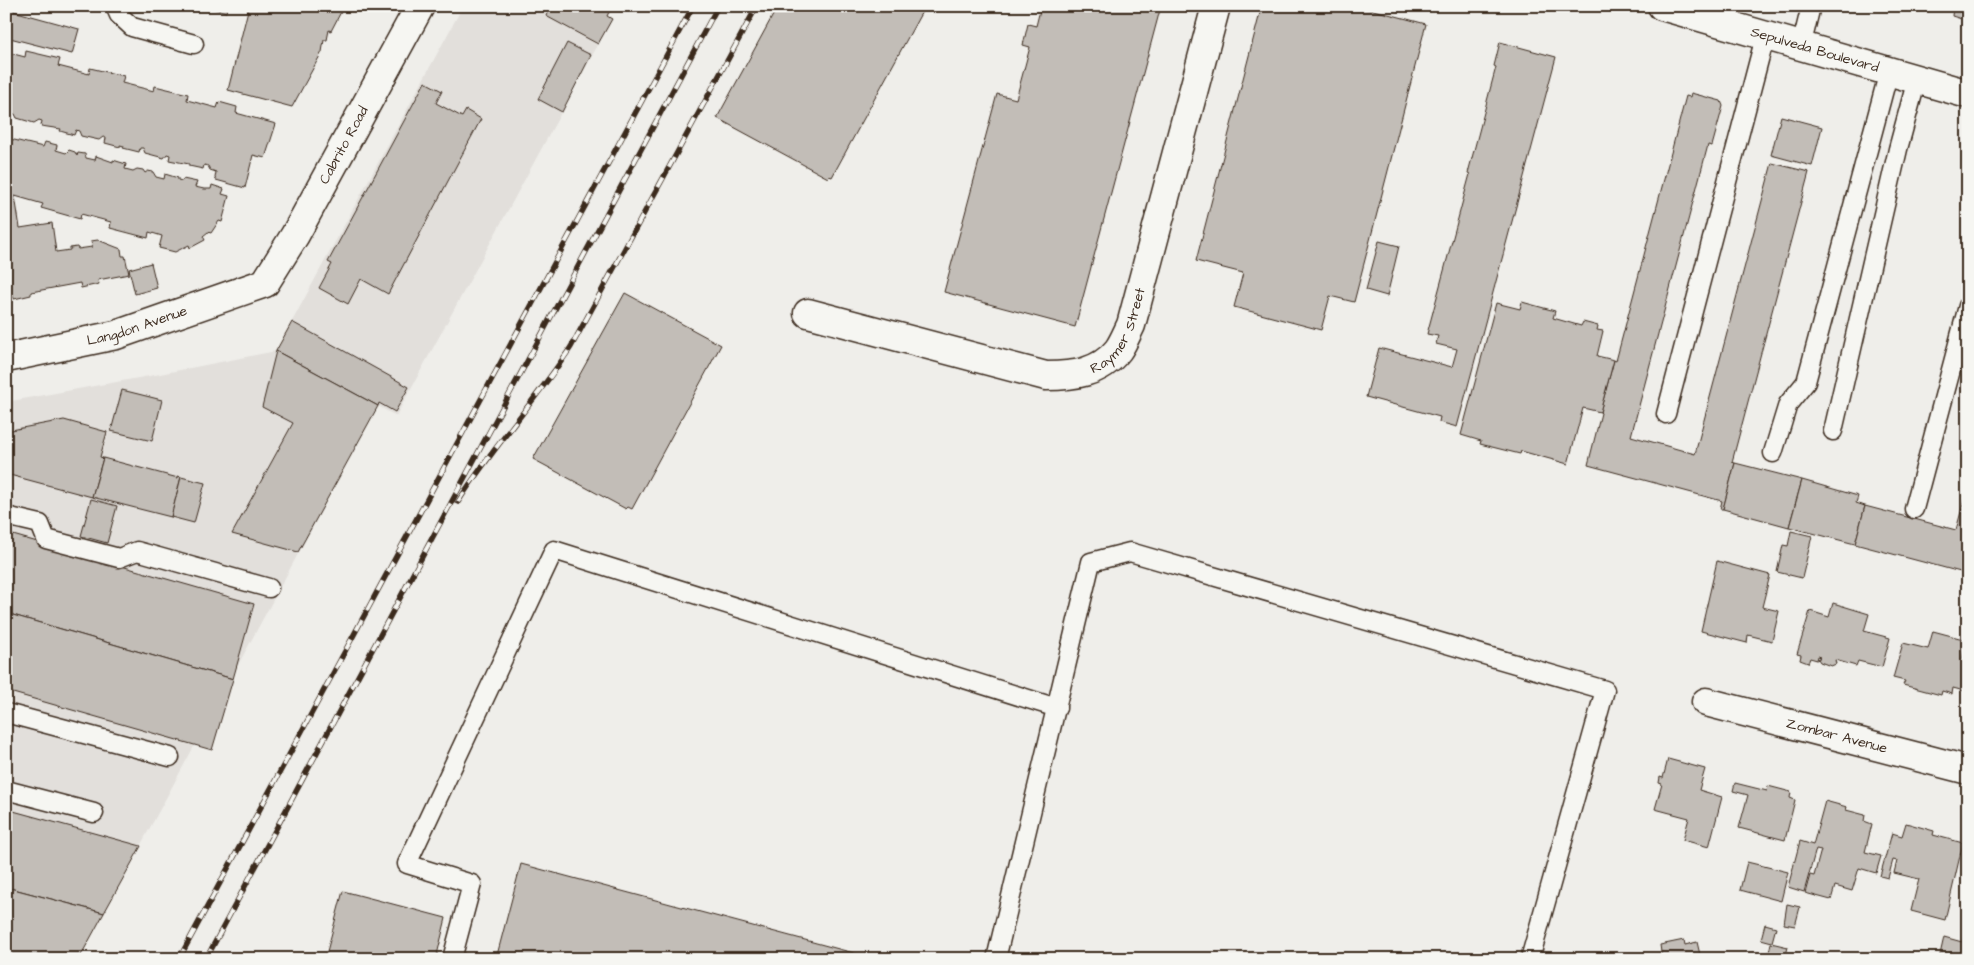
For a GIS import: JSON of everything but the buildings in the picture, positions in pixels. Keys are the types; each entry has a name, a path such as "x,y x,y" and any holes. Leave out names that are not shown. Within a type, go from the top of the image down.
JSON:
{"street":[{"name":"Cabrito Road","path":"265,283 295,234 420,6"},
{"name":"Raymer Street","path":"808,313 1046,376 1073,376 1100,367 1118,350 1131,325 1216,6"},
{"name":"Sepulveda Boulevard","path":"1662,6 1968,94"},
{"name":"Langdon Avenue","path":"6,358 116,335 265,283"},
{"name":"Zombar Avenue","path":"1706,702 1968,770"}],"lane":[{"path":"115,6 120,15 132,26 194,44"},
{"path":"1801,47 1811,6"},
{"path":"1666,414 1766,37"},
{"path":"1773,453 1788,404 1806,382 1889,71"},
{"path":"1834,431 1898,149 1917,79"},
{"path":"1914,509 1968,306"},
{"path":"6,516 40,524 46,539 119,558 137,551 269,588"},
{"path":"452,959 472,884 407,864 554,550 1057,708"},
{"path":"996,959 1091,562 1130,552 1605,690 1530,959"},
{"path":"6,713 170,757"},
{"path":"6,790 94,813"}],"shaded area":[{"path":"463,6 612,6 607,16 612,19 396,416 378,406 79,959 6,959 6,402 276,351"}],"railway":[{"path":"179,959 693,6"},
{"path":"206,959 718,6"},
{"path":"458,502 485,462 571,347 757,6"}]}
